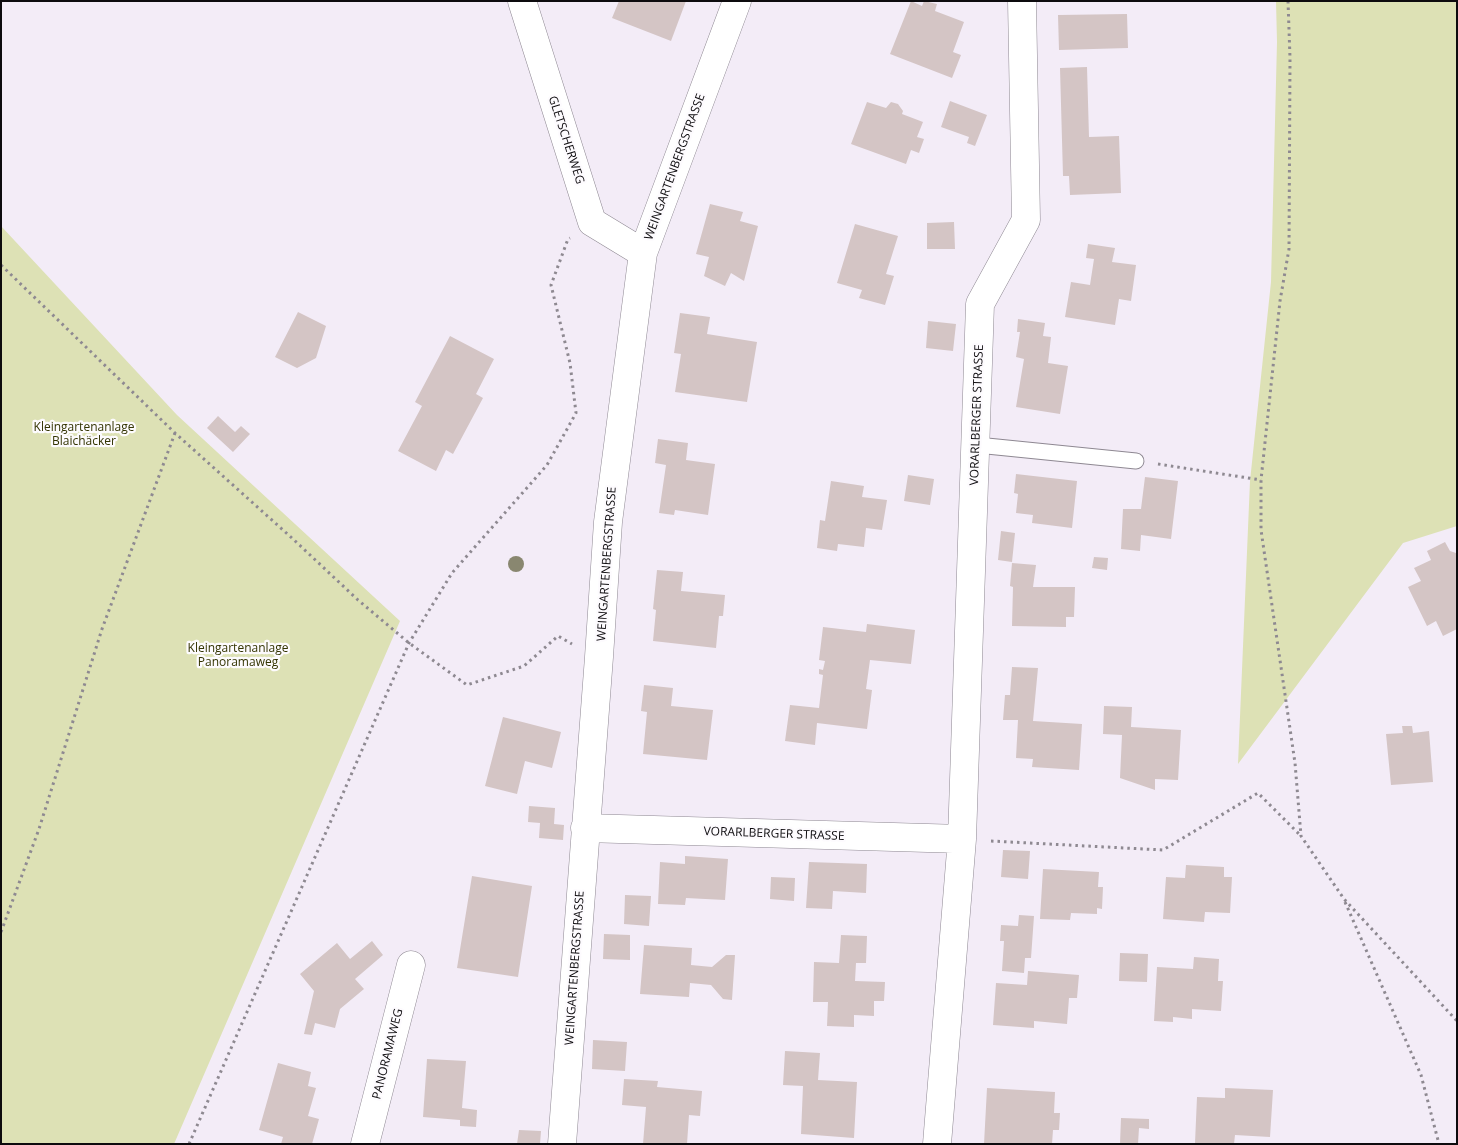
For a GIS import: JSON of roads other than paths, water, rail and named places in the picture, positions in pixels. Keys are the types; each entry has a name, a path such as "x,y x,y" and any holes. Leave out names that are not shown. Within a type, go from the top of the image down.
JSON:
{"street":[{"name":"GLETSCHERWEG","path":"522,1 592,222 643,254"},
{"name":"WEINGARTENBERGSTRASSE","path":"562,1144 608,522 643,254 736,1"},
{"name":"VORARLBERGER STRASSE","path":"937,1144 962,839 980,304 1026,220 1022,1"},
{"name":"VORARLBERGER STRASSE","path":"585,828 962,839"},
{"name":"PANORAMAWEG","path":"364,1144 411,965"}],"lane":[{"path":"976,445 1136,461"}],"park label":[{"name":"Kleingartenanlage Blaichäcker","path":"84,435"},
{"name":"Kleingartenanlage Panoramaweg","path":"238,656"}]}
